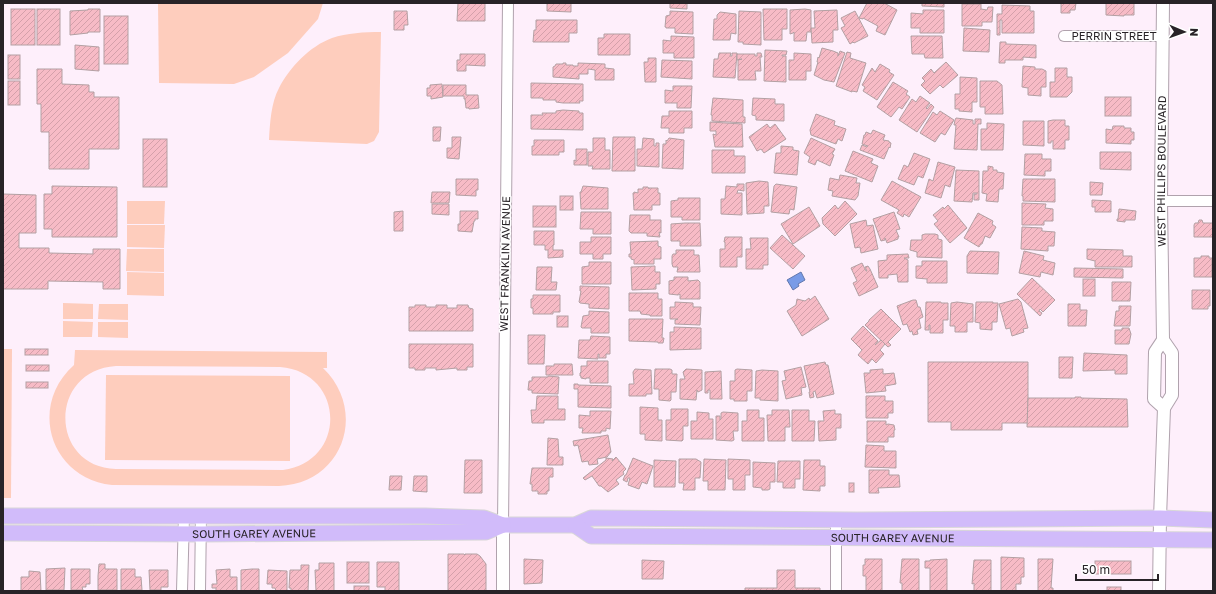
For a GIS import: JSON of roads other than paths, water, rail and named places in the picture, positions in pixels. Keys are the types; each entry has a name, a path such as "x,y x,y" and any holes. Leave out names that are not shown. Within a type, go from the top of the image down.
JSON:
{"main road":[{"name":"SOUTH GAREY AVENUE","path":"3,516 425,516 484,518 503,525 575,525 591,518 836,520 1160,518 1213,520"},
{"name":"SOUTH GAREY AVENUE","path":"3,533 201,534 486,532 503,525"},
{"name":"SOUTH GAREY AVENUE","path":"575,525 591,536 1213,540"}],"street":[{"name":"WEST FRANKLIN AVENUE","path":"503,525 508,3"},
{"name":"WEST PHILLIPS BOULEVARD","path":"1159,591 1164,408 1172,396 1172,353 1163,340 1161,201 1162,3"},
{"name":"PERRIN STREET","path":"1064,36 1163,36"},
{"path":"1161,201 1213,201"},
{"name":"WEST PHILLIPS BOULEVARD","path":"1163,340 1155,352 1154,399 1164,408"},
{"path":"182,591 184,516"},
{"path":"200,591 201,516"},
{"path":"836,520 836,591"},
{"path":"503,525 503,591"}],"water":[{"path":"801,272 805,280 798,284 799,286 793,290 787,280"}]}
